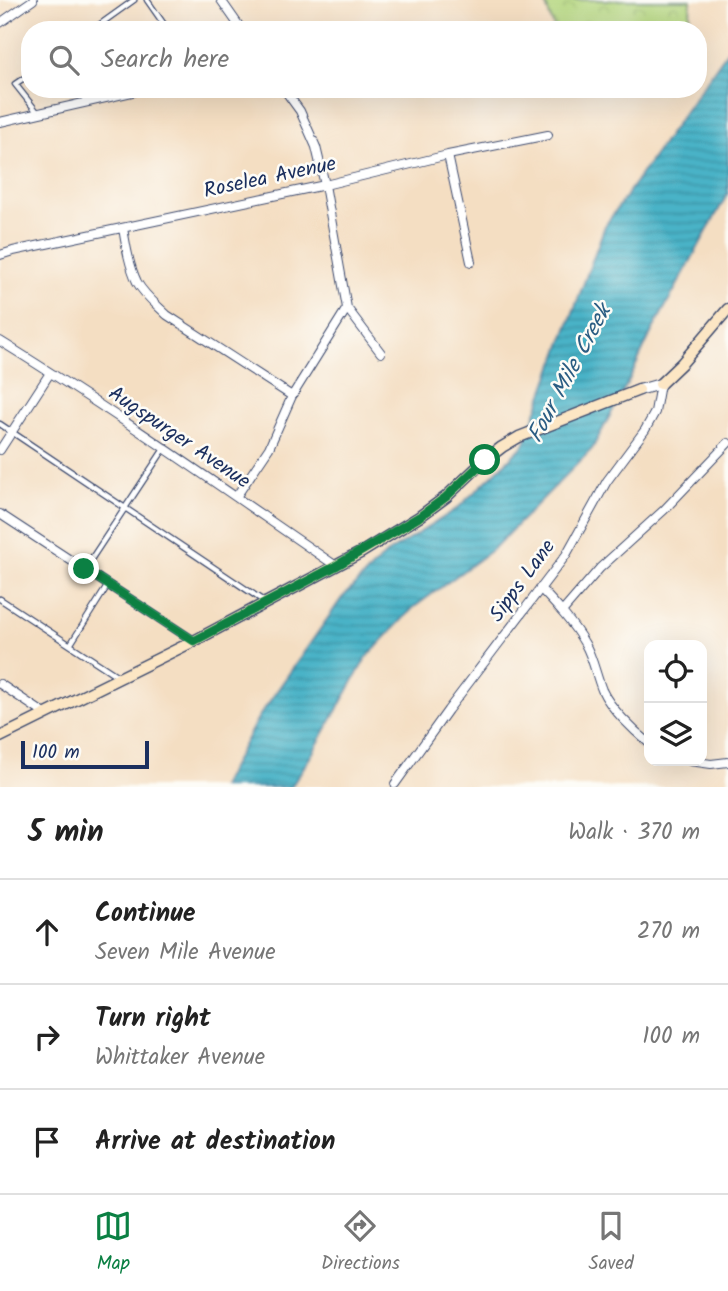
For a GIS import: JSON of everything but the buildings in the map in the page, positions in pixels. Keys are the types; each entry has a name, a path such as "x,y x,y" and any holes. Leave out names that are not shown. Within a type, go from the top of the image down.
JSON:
{"main road":[{"path":"660,384 682,363 728,309"},
{"path":"0,737 194,641 336,566 419,517 446,497 494,453 519,437 639,390"}],"street":[{"path":"0,23 33,0"},
{"path":"221,0 236,21"},
{"path":"0,122 105,98"},
{"path":"291,98 300,111 316,147 347,308 381,353"},
{"name":"Roselea Avenue","path":"0,256 13,250 548,135"},
{"path":"448,155 471,262"},
{"path":"123,228 130,264 138,284 167,315 292,396"},
{"path":"236,497 269,448 292,396 347,308"},
{"name":"Augspurger Avenue","path":"0,341 336,566"},
{"path":"0,450 50,373"},
{"path":"639,390 660,384"},
{"name":"Sipps Lane","path":"394,786 566,555 607,481 655,412 660,384"},
{"path":"562,612 600,568 664,510 728,443"},
{"path":"0,514 194,641"},
{"path":"540,588 575,627 587,647 604,693 644,739"},
{"path":"0,684 45,714"},
{"path":"707,763 728,762"}],"lane":[{"path":"105,21 134,0"},
{"path":"147,0 162,21"},
{"path":"26,98 38,113"},
{"path":"0,424 265,603"},
{"path":"84,569 164,449"},
{"path":"70,645 108,585"},
{"path":"0,599 120,678"}],"green space":[{"path":"544,0 691,0 690,21 552,21"}],"water":[{"name":"Four Mile Creek","path":"728,50 728,193 652,331 592,449 494,548 413,608 366,658 291,787 221,787 258,718 342,598 386,554 458,508 524,445 605,226 694,98 707,98 707,80"}],"route":[{"path":"84,569 194,641 362,552 419,517 446,497 485,460"}]}
